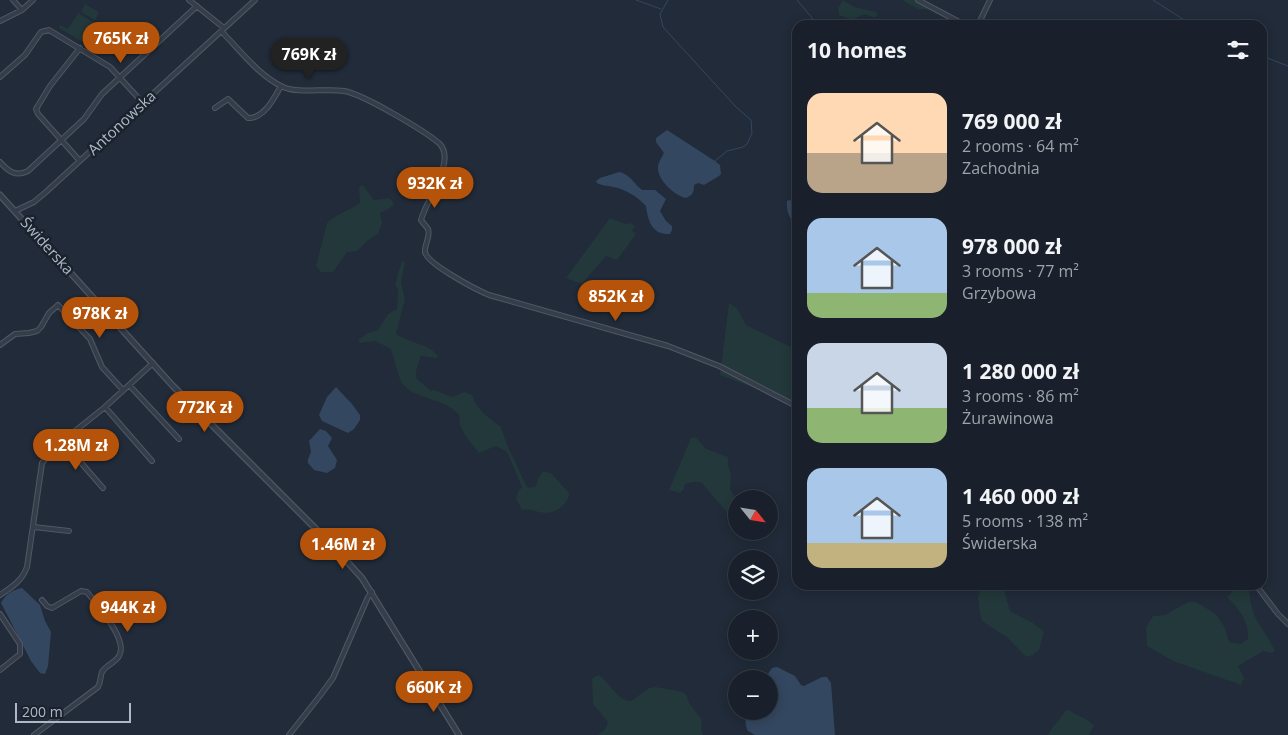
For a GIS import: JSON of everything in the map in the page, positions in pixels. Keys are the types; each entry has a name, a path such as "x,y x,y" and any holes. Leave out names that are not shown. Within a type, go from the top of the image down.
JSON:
{"street":[{"path":"13,0 22,10"},
{"path":"0,21 22,10 33,0"},
{"path":"188,0 222,29 258,69 281,86 294,89 342,91 355,94 440,144 445,151 444,164 421,220 428,233 425,252 433,262 472,287 506,300 668,346 719,366 792,404"},
{"name":"Antonowska","path":"15,211 40,198 255,0"},
{"path":"918,0 956,20"},
{"path":"980,20 990,0"},
{"path":"0,162 13,173 25,172 32,168 89,114 99,98 197,6"},
{"path":"0,77 25,55 43,30 51,30 105,64 121,77 144,103"},
{"path":"80,48 50,86 36,109 38,114 80,161"},
{"path":"215,108 228,99 248,118 256,117 269,106 281,86"},
{"name":"Świderska","path":"0,194 198,412 347,560 372,592 459,735"},
{"path":"0,345 15,334 37,330 58,304 90,339 102,367 123,390"},
{"path":"0,595 24,575 29,560 42,463 52,450 153,364"},
{"path":"129,385 179,439"},
{"path":"104,407 152,461"},
{"path":"63,442 103,488"},
{"path":"34,527 69,531"},
{"path":"1260,590 1288,624"},
{"path":"34,735 66,709 98,687 105,669 120,655 120,638 88,592 82,591 52,608 48,607 42,600"},
{"path":"290,735 333,678 368,597 372,592"},
{"path":"0,614 20,644 20,654 0,670"}],"green space":[{"path":"843,0 854,7 878,14 875,18 864,14 852,20 839,15 838,8"},
{"path":"902,0 925,0 929,3 927,9 918,9"},
{"path":"85,4 99,12 95,20 81,12"},
{"path":"78,13 111,33 99,52 59,28 60,25 68,29"},
{"path":"363,185 374,200 390,198 394,204 380,213 382,223 378,234 368,240 357,251 347,252 333,272 321,272 316,266 327,223 334,217 360,203 359,187"},
{"path":"610,218 626,224 632,223 635,227 632,230 636,234 617,260 606,256 582,284 566,278"},
{"path":"402,261 405,262 401,283 405,299 396,334 425,346 438,356 436,358 421,356 416,371 416,378 431,391 434,390 452,397 464,392 472,395 484,414 501,427 507,445 526,485 529,488 536,486 543,471 552,474 569,493 567,501 558,510 546,513 522,510 516,499 522,487 507,452 496,446 479,453 462,430 459,421 460,416 454,410 413,392 402,383 391,349 375,341 359,343 359,339 368,333 378,330 388,314 397,309 398,291 395,284"},
{"path":"729,303 737,308 746,325 792,348 792,407 757,389 720,375"},
{"path":"696,437 706,449 728,457 731,474 730,490 728,490 728,514 701,482 685,484 684,489 680,493 669,490 691,438"},
{"path":"981,590 1004,590 1010,611 1033,623 1044,632 1039,650 1033,655 1026,657 1008,638 982,621 978,597"},
{"path":"1234,590 1249,590 1255,617 1275,650 1273,653 1263,651 1238,666 1244,678 1241,685 1173,661 1147,646 1146,627 1153,616 1165,615 1188,602 1196,602 1216,614 1225,628 1229,642 1241,644 1248,639 1247,627 1239,611 1227,597"},
{"path":"599,675 618,695 626,700 631,701 649,688 656,687 683,692 702,720 701,730 703,735 598,735 606,728 608,722 593,704 592,679"},
{"path":"1069,710 1094,726 1089,735 1048,735 1065,711"}],"water":[{"path":"667,130 720,165 721,174 719,176 704,185 698,183 694,185 693,193 686,198 668,187 658,172 658,167 664,153 656,142 656,138"},
{"path":"619,172 629,177 642,190 655,190 666,199 660,211 666,221 672,226 670,234 664,234 655,230 648,217 646,206 635,197 611,186 599,184 596,181"},
{"path":"787,201 792,201 792,221 788,212"},
{"path":"336,387 360,415 360,420 354,429 348,433 322,421 319,415 327,397"},
{"path":"320,429 326,431 332,438 328,446 337,460 335,468 327,473 314,470 308,463 311,452 309,441"},
{"path":"22,588 40,605 51,632 48,666 45,674 40,673 31,661 1,603 10,593"},
{"path":"777,667 795,676 801,685 804,686 822,677 827,677 831,683 835,735 755,735 748,731 746,720 778,720 778,670 771,670"},
{"path":"417,690 422,691 422,696 416,702 411,702 409,698"}],"waterway":[{"path":"636,0 661,9"},
{"path":"668,0 660,14 663,27 736,107 751,120 752,133 747,144 743,147 727,151 715,161"},
{"path":"797,0 814,20"},
{"path":"1153,0 1184,20"},
{"path":"1267,58 1288,66"}]}
